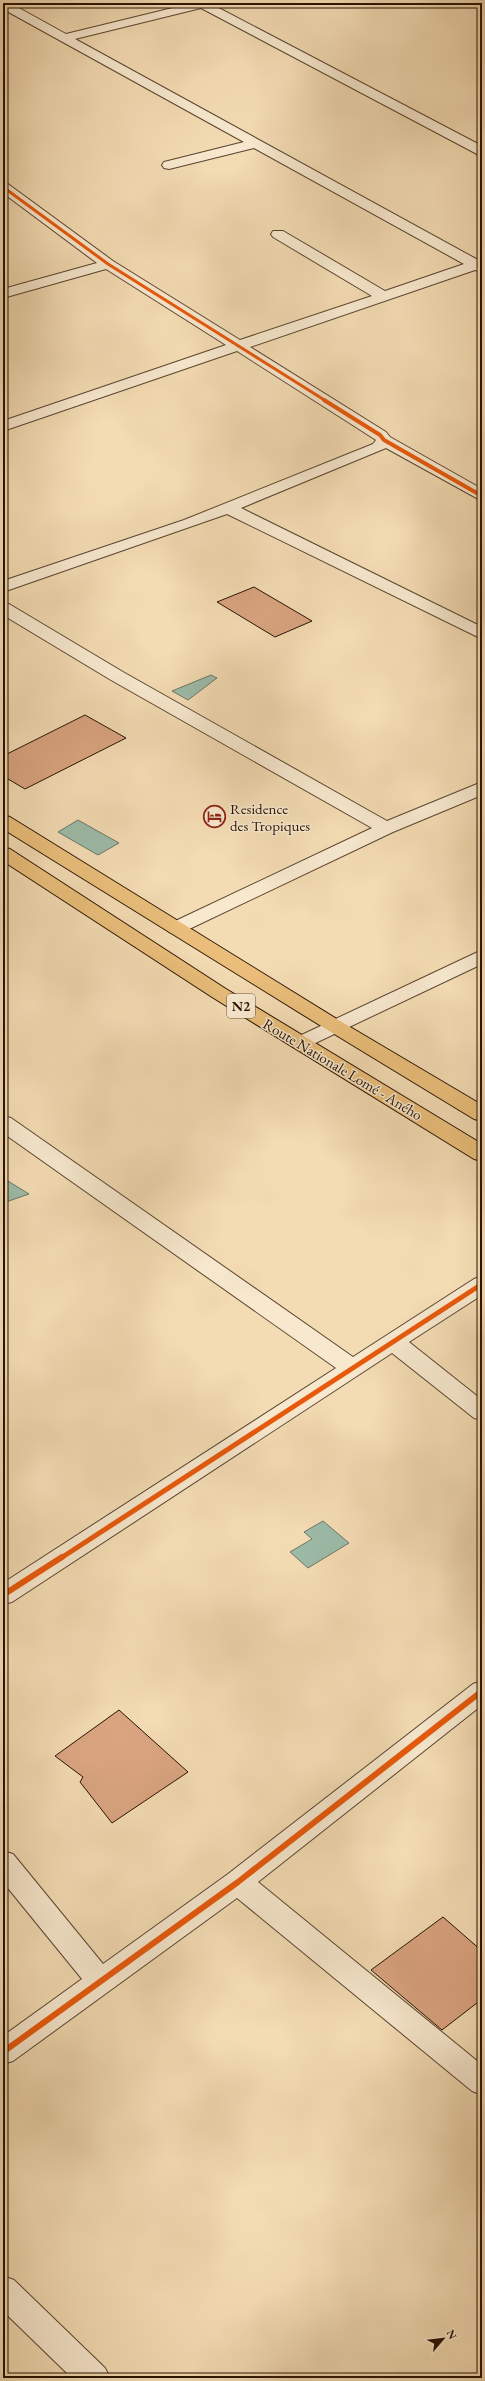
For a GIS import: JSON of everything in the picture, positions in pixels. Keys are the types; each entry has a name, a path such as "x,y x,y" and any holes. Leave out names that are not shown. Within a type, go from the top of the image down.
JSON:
{"highway":[{"name":"N2","path":"3,820 334,1025 482,1114"},
{"name":"Route Nationale Lomé - Aného","path":"3,853 300,1043 482,1154"}],"street":[{"path":"63,38 203,3 482,151"},
{"path":"3,4 480,265"},
{"path":"169,165 258,143"},
{"path":"3,187 108,264 237,347 380,435 384,440 482,496"},
{"path":"278,234 384,297"},
{"path":"3,294 108,264"},
{"path":"3,426 480,265"},
{"path":"3,587 228,508 379,447 384,440"},
{"path":"228,508 482,634"},
{"path":"3,608 116,676 386,828"},
{"path":"176,928 386,828 482,788"},
{"path":"300,1043 334,1025 482,956"},
{"path":"3,1123 352,1368"},
{"path":"3,1595 482,1284"},
{"path":"393,1342 482,1412"},
{"path":"3,2052 100,1980 238,1882 482,1691"},
{"path":"3,1862 100,1980"},
{"path":"238,1882 482,2082"},
{"path":"3,2290 94,2378"}],"shaded area":[{"path":"211,675 217,678 188,700 172,691"},
{"path":"78,820 119,843 98,855 58,832"},
{"path":"3,1178 29,1194 3,1203"},
{"path":"323,1521 349,1543 308,1568 290,1552 312,1539 304,1532"}],"building":[{"path":"254,587 312,621 275,637 217,602"},
{"path":"85,715 126,738 25,789 3,776 3,756"},
{"path":"119,1710 188,1772 112,1823 80,1782 83,1777 55,1756"},
{"path":"443,1917 482,1951 482,1999 442,2030 371,1970"}],"cycle path":[{"path":"3,187 108,264 380,435 384,440 482,496"},
{"path":"3,1595 482,1284"},
{"path":"3,2052 238,1882 482,1691"}],"place":[{"name":"Residence des Tropiques","path":"215,817"}]}
